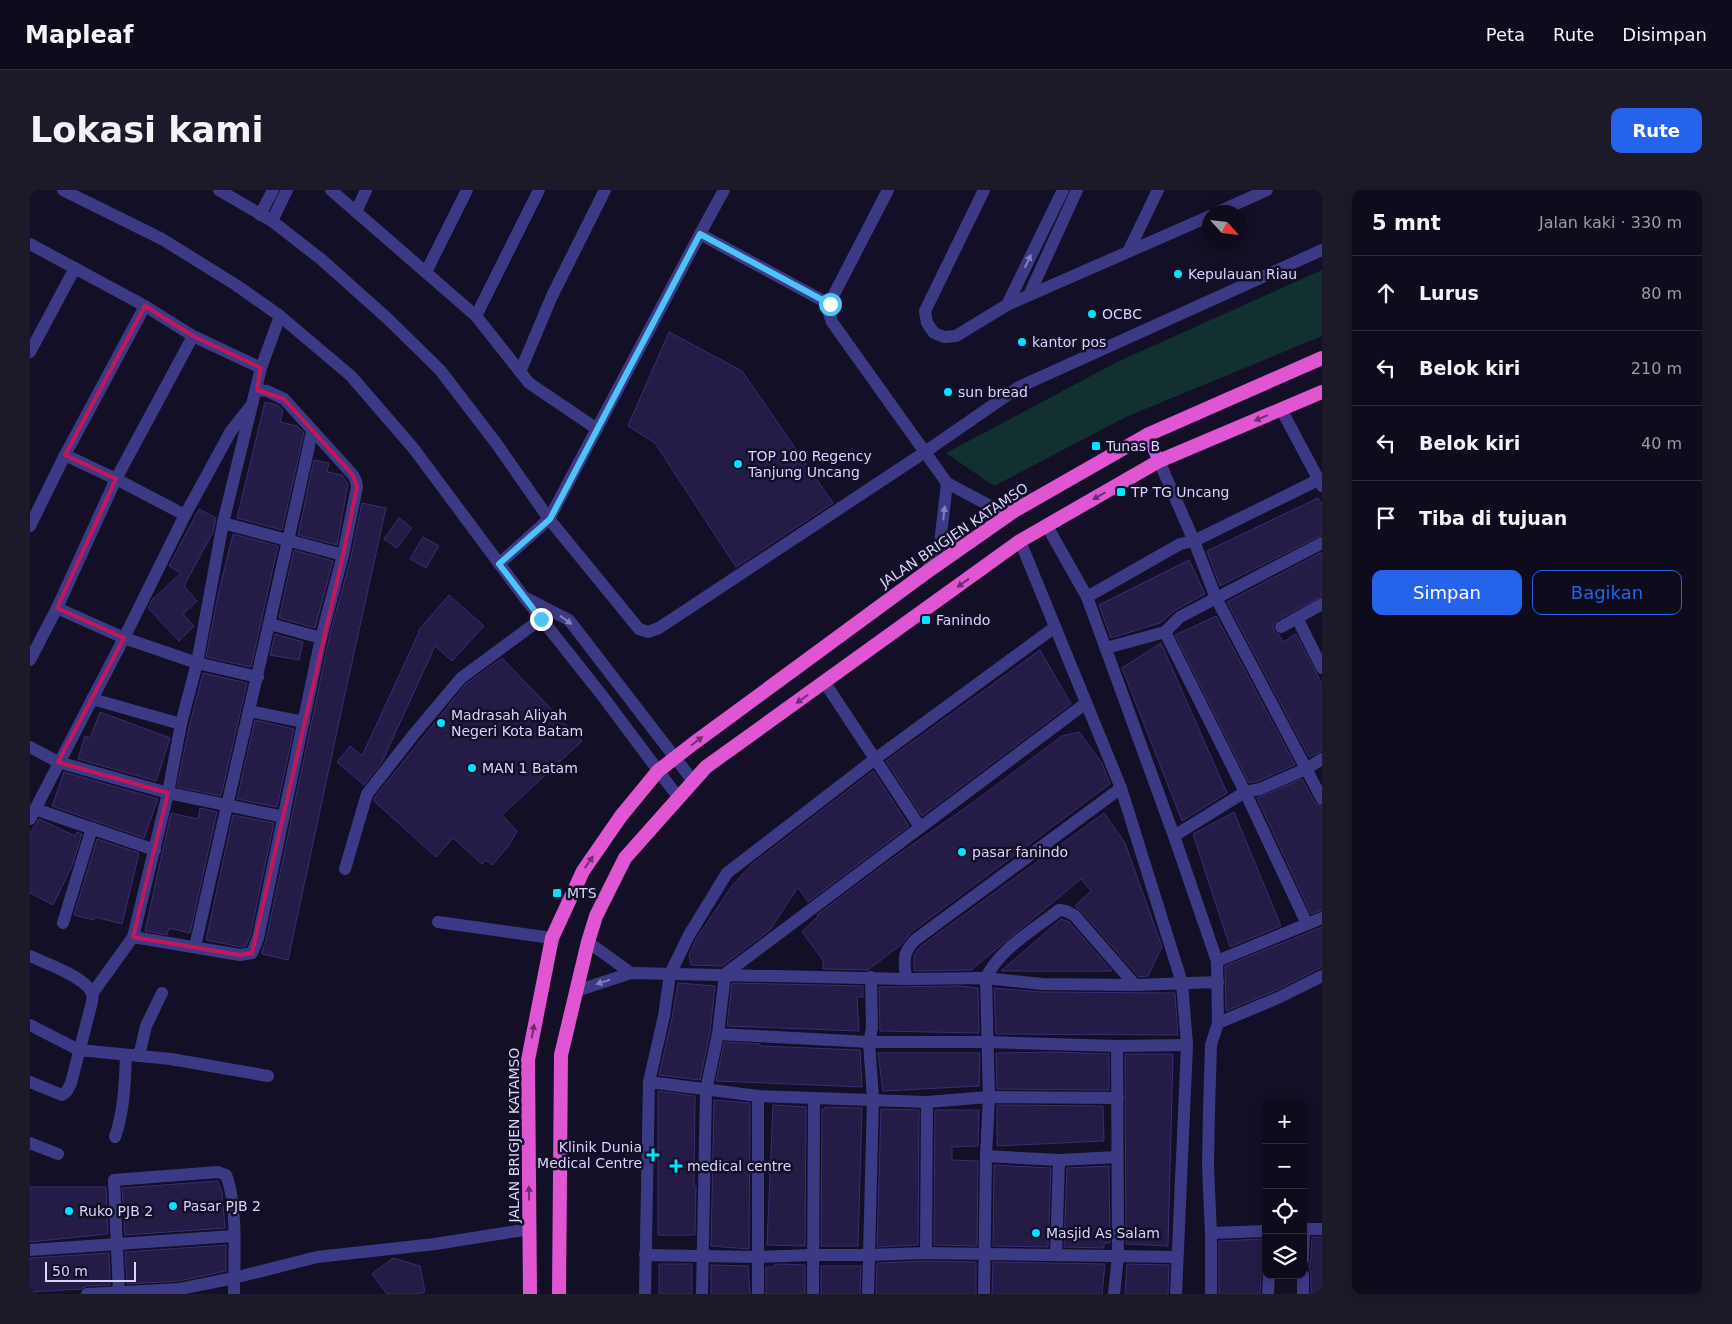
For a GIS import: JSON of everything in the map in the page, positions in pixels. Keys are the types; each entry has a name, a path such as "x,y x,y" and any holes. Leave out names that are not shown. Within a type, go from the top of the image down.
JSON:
{"highway":[{"name":"JALAN BRIGJEN KATAMSO","path":"530,1294 528,1060 552,938 583,871 621,816 658,771 924,574 1014,512 1147,435 1322,358"},
{"path":"559,1294 561,1055 596,916 625,858 706,767 1020,541 1159,461 1322,392"}],"main road":[{"path":"1147,435 1159,461"}],"street":[{"path":"63,190 84,195 236,286 280,316 351,376 414,449 524,597 601,694 678,797"},
{"path":"219,190 272,222 322,260 388,319 440,370 496,443 550,519 639,629 648,632 659,628 925,452 1018,387 1322,250"},
{"path":"260,214 274,190"},
{"path":"272,222 287,190"},
{"path":"331,190 476,316 529,383 597,429"},
{"path":"356,212 366,190"},
{"path":"426,272 467,190"},
{"path":"476,316 539,190"},
{"path":"520,372 552,296 605,190"},
{"path":"499,564 550,519 724,190"},
{"path":"888,190 830,304 829,314 832,322 947,483 996,509 1014,512"},
{"path":"984,190 925,311 927,323 934,333 944,337 956,336 1007,305 1202,220"},
{"path":"1007,305 1063,190"},
{"path":"1029,295 1077,190"},
{"path":"1128,252 1158,190"},
{"path":"1234,205 1267,190"},
{"path":"700,234 830,304"},
{"path":"30,244 145,306 193,336 261,368"},
{"path":"30,352 75,268"},
{"path":"30,526 65,455 145,306"},
{"path":"92,994 133,938 168,793 181,724 197,663 223,524 261,368 280,316"},
{"path":"30,660 34,641 57,608 116,479 193,336"},
{"path":"133,938 240,955 252,953 258,938 321,638 343,555 356,481 353,475 284,399 267,391 257,390"},
{"path":"155,850 92,828 32,814 124,638 185,515 231,431 252,404"},
{"path":"1087,597 1180,544 1194,541 1320,483 1281,409"},
{"path":"195,947 258,677 312,432"},
{"path":"65,455 185,515"},
{"path":"1159,461 1194,541 1216,598 1322,799"},
{"path":"924,574 940,552 947,483"},
{"path":"223,524 343,555"},
{"path":"1046,526 1087,597 1174,836 1217,961 1218,1022 1211,1045 1209,1110 1208,1166 1211,1294"},
{"path":"1020,541 1121,788 1182,983 1187,1045 1176,1294"},
{"path":"1106,648 1165,632 1180,617 1322,542"},
{"path":"524,597 569,620 693,781"},
{"path":"1282,627 1321,606"},
{"path":"57,608 124,638 197,663 258,677"},
{"path":"1298,618 1322,668"},
{"path":"345,869 367,794 414,734 461,678 541,619"},
{"path":"270,624 321,638"},
{"path":"644,1294 649,1082 664,1016 670,974 689,935 727,873 875,759 1055,627"},
{"path":"1165,632 1245,792 1307,924"},
{"path":"825,683 920,827"},
{"path":"92,699 181,724"},
{"path":"702,1294 706,1090 718,1034 725,974 1086,703"},
{"path":"249,711 304,722"},
{"path":"30,747 58,762 168,793 284,817"},
{"path":"1174,836 1245,792 1260,789 1306,769 1322,759"},
{"path":"906,979 904,955 908,947 915,940 1121,788"},
{"path":"63,923 92,828"},
{"path":"984,1294 986,1156 989,1097 986,978 991,966 1002,954 1059,910 1074,915 1135,985"},
{"path":"1217,961 1322,918"},
{"path":"438,922 552,938"},
{"path":"588,942 631,974"},
{"path":"30,956 71,976 87,986 92,994 92,1002 71,1083 67,1091 62,1096 30,1082"},
{"path":"576,990 631,974 725,974 906,979 986,978 1042,984 1135,985 1218,982"},
{"path":"1218,1022 1278,998 1322,976"},
{"path":"868,1294 873,1100 869,1042 872,1028 871,977"},
{"path":"115,1137 120,1124 124,1092 133,1056 162,993"},
{"path":"30,1025 79,1050 171,1059 268,1076"},
{"path":"718,1034 869,1042 987,1042 1117,1046 1187,1045"},
{"path":"1114,1294 1118,1256 1117,1046"},
{"path":"649,1082 758,1096 927,1102 989,1097 1118,1098"},
{"path":"758,1096 758,1294"},
{"path":"813,1294 814,1098"},
{"path":"926,1253 927,1102"},
{"path":"30,1143 58,1154"},
{"path":"986,1156 1058,1160 1117,1156"},
{"path":"1056,1254 1058,1160"},
{"path":"119,1293 114,1180 218,1172 226,1175 230,1187 234,1236 234,1294"},
{"path":"87,1294 180,1291 317,1257 435,1244 530,1229"},
{"path":"1307,1229 1322,1229"},
{"path":"1211,1233 1262,1231"},
{"path":"30,1250 234,1236"},
{"path":"645,1255 758,1257 813,1254 985,1253 1177,1257"},
{"path":"1268,1294 1269,1279"},
{"path":"1303,1279 1303,1294"}],"highlighted area":[{"path":"145,306 193,336 261,368 257,390 284,399 353,475 357,487 343,555 252,953 240,955 133,937 168,793 58,762 124,638 57,608 116,479 65,455"}],"green space":[{"path":"1322,270 1322,336 1126,417 994,486 946,453 1117,362"}],"building":[{"name":"TOP 100 Regency Tanjung Uncang","path":"669,332 742,371 833,503 736,567 655,443 628,426"},
{"path":"265,402 277,405 283,410 280,422 297,426 304,433 282,530 237,518"},
{"path":"314,460 329,463 327,472 342,475 348,484 337,545 298,535"},
{"path":"1318,498 1322,504 1322,535 1220,586 1207,551"},
{"path":"362,503 386,508 288,960 262,954 262,951 266,940 330,634 351,557"},
{"path":"199,509 216,518 213,532 184,586 197,601 183,614 194,626 179,641 148,608 152,600 181,573 169,566"},
{"path":"399,518 412,528 397,548 384,539"},
{"path":"233,534 278,546 251,667 206,657 218,595"},
{"path":"423,537 439,546 426,568 410,559"},
{"path":"294,550 333,561 315,628 279,618"},
{"path":"1322,552 1322,596 1277,620 1273,626 1274,631 1283,642 1296,634 1322,684 1322,751 1309,757 1227,602"},
{"path":"1189,560 1205,594 1174,611 1160,623 1111,638 1099,605"},
{"path":"449,595 484,626 452,661 435,646 382,762 364,785 337,762 350,746 362,756 418,631"},
{"path":"1216,616 1295,765 1258,781 1249,783 1175,635"},
{"path":"275,634 303,642 299,660 270,655"},
{"path":"1161,643 1227,793 1182,821 1122,668"},
{"path":"1040,650 1071,704 922,816 886,761"},
{"name":"MAN 1 Batam","path":"502,658 582,741 502,815 517,831 508,847 492,865 486,860 482,864 453,838 436,857 374,801 374,798 466,684"},
{"path":"203,673 247,683 221,796 177,787 189,727"},
{"path":"100,712 170,738 156,781 78,759 85,736 90,738"},
{"path":"255,720 294,729 277,807 237,799"},
{"name":"pasar fanindo","path":"1079,732 1102,763 1110,784 910,933 902,944 868,970 823,969 823,960 802,932 817,915 1062,736"},
{"path":"873,771 909,826 808,902 798,887 770,930 722,966 691,965 689,956 696,939 732,886 751,865"},
{"path":"64,772 158,799 144,838 52,806"},
{"path":"1302,779 1315,803 1322,807 1322,910 1311,914 1257,798"},
{"path":"200,808 217,812 190,933 169,928 167,935 145,931 171,813 198,819"},
{"path":"1234,812 1281,926 1230,947 1193,834"},
{"path":"1104,813 1125,843 1162,947 1148,976 1139,977 1075,906 1091,891 1081,879 971,970 914,971 914,955 921,946"},
{"path":"233,815 274,823 250,936 246,946 241,947 206,940"},
{"path":"39,819 75,836 77,832 82,834 72,866 53,905 30,893 30,833"},
{"path":"97,839 139,853 122,924 95,917 94,920 74,915"},
{"path":"1061,919 1069,922 1112,971 1001,971"},
{"path":"1322,927 1322,967 1275,991 1226,1011 1225,966"},
{"path":"678,983 715,986 710,1033 700,1080 659,1075"},
{"path":"732,983 863,986 863,997 857,997 859,1031 727,1026"},
{"path":"961,986 978,988 979,1033 880,1031 879,987"},
{"path":"994,988 1042,992 1175,993 1178,1035 996,1034"},
{"path":"724,1042 760,1044 760,1046 860,1050 862,1087 716,1081"},
{"path":"1055,1052 1109,1054 1109,1090 997,1089 996,1053"},
{"path":"878,1053 980,1053 979,1086 883,1091"},
{"path":"1125,1054 1173,1054 1168,1246 1126,1244"},
{"name":"medical centre","path":"658,1091 695,1096 695,1235 658,1235"},
{"path":"714,1100 750,1103 749,1249 711,1246"},
{"path":"773,1105 806,1107 805,1246 767,1245"},
{"path":"997,1105 1103,1106 1104,1141 997,1146"},
{"path":"825,1107 862,1108 858,1246 821,1246 822,1109 825,1109"},
{"path":"881,1109 919,1110 918,1245 877,1247"},
{"path":"935,1110 979,1110 978,1146 952,1147 952,1160 978,1161 977,1246 934,1245"},
{"path":"994,1165 1051,1168 1048,1247 993,1246"},
{"path":"1109,1166 1110,1243 1104,1243 1104,1248 1064,1247 1067,1168"},
{"name":"Pasar PJB 2","path":"218,1181 222,1192 225,1228 125,1235 122,1188"},
{"name":"Ruko PJB 2","path":"30,1187 106,1187 108,1234 30,1242"},
{"path":"1312,1237 1322,1237 1322,1294 1311,1294 1309,1265"},
{"path":"1262,1239 1260,1294 1219,1294 1219,1241"},
{"name":"Ruko PJB 2","path":"226,1245 226,1271 179,1281 127,1284 125,1252"},
{"name":"Ruko PJB 2","path":"109,1253 110,1285 30,1292 30,1258"},
{"path":"393,1258 420,1266 425,1292 417,1294 387,1294 372,1274"},
{"path":"926,1261 976,1262 976,1294 876,1294 877,1263"},
{"path":"993,1262 1105,1264 1102,1294 992,1294"},
{"path":"659,1264 692,1264 692,1294 659,1294"},
{"path":"1127,1264 1169,1265 1168,1294 1125,1294"},
{"path":"711,1265 748,1266 750,1294 711,1294"},
{"path":"774,1265 805,1265 805,1294 766,1294 766,1267 774,1267"},
{"path":"821,1266 861,1266 860,1294 821,1294"}],"place":[{"name":"Kepulauan Riau","path":"1178,274"},
{"name":"OCBC","path":"1092,314"},
{"name":"kantor pos","path":"1022,342"},
{"name":"sun bread","path":"948,392"},
{"name":"Tunas B","path":"1096,446"},
{"name":"TOP 100 Regency Tanjung Uncang","path":"738,464"},
{"name":"TP TG Uncang","path":"1121,492"},
{"name":"Fanindo","path":"926,620"},
{"name":"Madrasah Aliyah Negeri Kota Batam","path":"441,723"},
{"name":"MAN 1 Batam","path":"472,768"},
{"name":"pasar fanindo","path":"962,852"},
{"name":"MTS","path":"557,893"},
{"name":"Klinik Dunia Medical Centre","path":"653,1155"},
{"name":"medical centre","path":"676,1166"},
{"name":"Pasar PJB 2","path":"173,1206"},
{"name":"Ruko PJB 2","path":"69,1211"},
{"name":"Masjid As Salam","path":"1036,1233"}],"route":[{"path":"541,619 499,564 550,519 700,234 830,304"}]}
